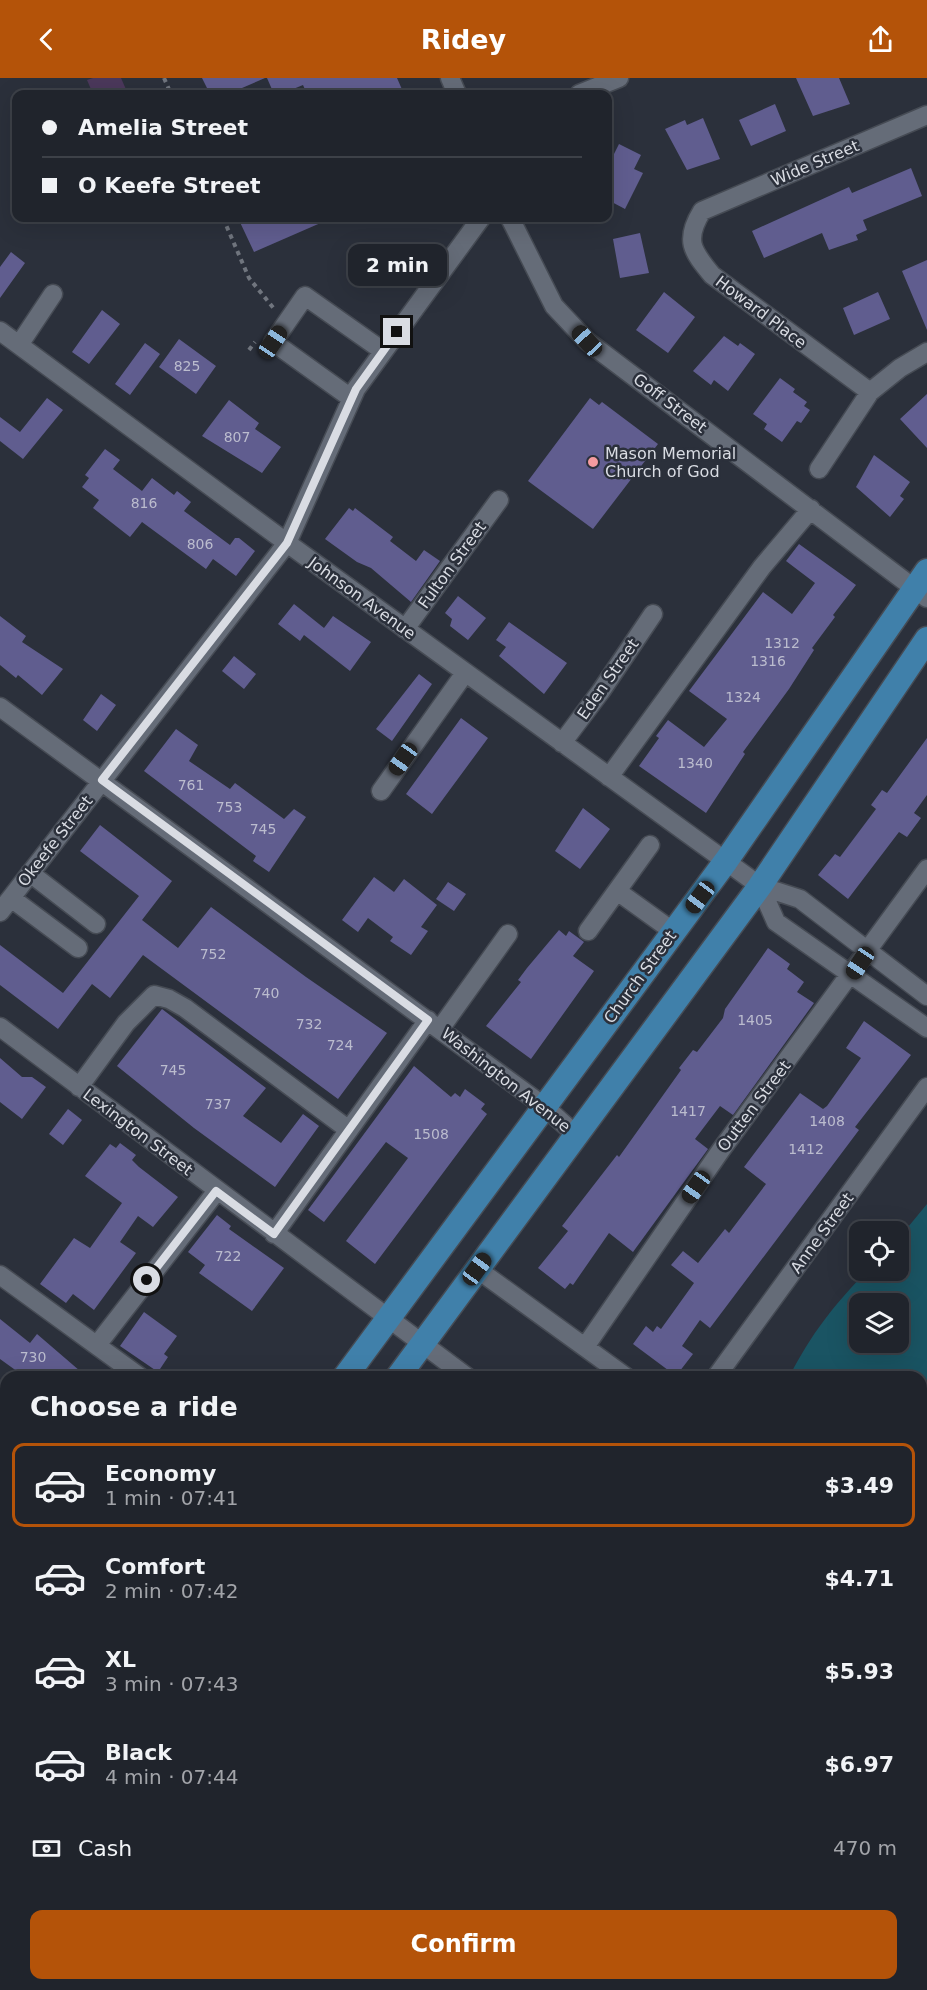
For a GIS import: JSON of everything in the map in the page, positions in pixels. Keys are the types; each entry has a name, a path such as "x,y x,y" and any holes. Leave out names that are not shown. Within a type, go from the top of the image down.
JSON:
{"main road":[{"name":"Church Street","path":"349,1371 726,861 923,585"},
{"path":"402,1371 760,886 927,639"}],"street":[{"path":"589,90 619,78"},
{"name":"Wide Street","path":"702,211 927,115"},
{"name":"Howard Place","path":"702,211 694,224 691,235 693,248 712,275 870,392"},
{"name":"Okeefe Street","path":"0,912 287,543 351,398 478,222"},
{"name":"Goff Street","path":"512,222 554,306 587,341 811,509 923,585"},
{"path":"19,345 52,294"},
{"path":"351,398 273,342 305,296 383,351"},
{"name":"Johnson Avenue","path":"0,331 465,673 760,886"},
{"path":"819,469 870,392 900,368 927,352"},
{"name":"Fulton Street","path":"405,629 499,500"},
{"path":"609,777 762,567 811,509"},
{"name":"Eden Street","path":"562,743 602,691 653,614"},
{"path":"381,791 465,673"},
{"name":"Washington Avenue","path":"0,707 545,1107 576,1135"},
{"path":"588,931 650,845"},
{"name":"Outten Street","path":"585,1347 721,1150 851,976 927,869"},
{"path":"30,873 96,924"},
{"path":"760,886 800,899 927,996"},
{"path":"760,886 776,922 927,1028"},
{"path":"617,891 674,932"},
{"path":"11,898 78,948"},
{"path":"274,1234 349,1130 508,934"},
{"path":"79,1087 126,1023 154,995 169,999 185,1008 349,1130"},
{"name":"Lexington Street","path":"0,1027 459,1371"},
{"name":"Anne Street","path":"720,1371 927,1087"},
{"path":"97,1345 216,1191"},
{"path":"477,1269 618,1371"},
{"path":"0,1275 132,1371"}],"path":[{"path":"225,222 249,278 278,312"},
{"path":"249,350 256,341"}],"shaded area":[{"path":"121,78 126,90 91,90 87,80"}],"water":[{"path":"927,1204 927,1371 792,1371 806,1347 858,1281 909,1281 909,1226"}],"building":[{"path":"202,78 265,78 237,90 208,90"},
{"path":"267,78 397,78 402,90 305,90 303,85 291,90 272,90"},
{"path":"796,78 839,78 850,104 813,116"},
{"path":"775,104 786,131 751,146 739,120"},
{"path":"703,118 720,159 687,170 665,129 685,120 687,125"},
{"path":"619,144 641,155 634,169 643,173 625,209 612,202 612,158"},
{"path":"911,168 922,196 863,220 867,230 856,235 858,240 829,250 822,233 764,258 752,231 849,187 852,193"},
{"path":"240,222 323,222 254,252"},
{"path":"640,233 649,273 620,278 613,239"},
{"path":"11,252 25,263 0,298 0,267"},
{"path":"927,260 927,330 902,271"},
{"path":"664,292 695,317 668,353 636,330"},
{"path":"878,292 890,319 854,335 843,308"},
{"path":"102,310 120,324 89,364 72,352"},
{"path":"724,336 738,346 740,343 755,354 728,391 714,380 711,385 693,371"},
{"path":"179,339 216,366 196,394 159,367"},
{"path":"145,343 160,354 130,395 115,384"},
{"path":"780,378 795,389 793,392 807,402 804,406 810,410 801,423 797,421 782,442 764,429 767,424 753,414"},
{"path":"927,394 927,448 900,419"},
{"path":"47,398 63,410 23,459 0,441 0,417 20,432"},
{"name":"Mason Memorial Church of God","path":"590,398 599,405 602,402 658,444 593,529 528,481"},
{"path":"229,400 259,423 255,429 281,447 262,473 202,436"},
{"path":"105,449 120,460 113,469 142,491 152,478 174,495 177,491 191,502 184,511 230,545 235,538 239,538 255,551 236,576 213,559 206,569 142,522 130,537 93,508 99,500 82,487 89,478 85,475"},
{"path":"874,455 910,482 900,496 904,499 890,517 856,487"},
{"path":"349,508 353,511 355,508 393,537 390,541 416,561 424,550 440,561 411,602 371,568 357,562 325,539"},
{"path":"799,544 856,585 833,615 835,617 812,648 814,650 789,689 743,752 745,754 706,813 639,766 659,738 656,736 668,720 704,747 727,719 689,691 763,592 792,614 815,583 786,561"},
{"path":"458,596 486,618 468,640 450,626 452,619 445,613"},
{"path":"294,604 324,628 333,616 371,642 350,671 304,635 300,641 278,624"},
{"path":"0,616 26,636 22,642 63,669 42,695 18,675 16,678 0,665"},
{"path":"509,622 567,663 544,694 499,656 506,647 496,640"},
{"path":"234,656 256,674 244,689 222,671"},
{"path":"419,674 432,684 392,741 376,729"},
{"path":"101,694 116,705 97,731 83,720"},
{"path":"461,718 488,738 432,814 406,794"},
{"path":"176,729 198,745 189,761 230,789 235,783 284,819 294,809 306,817 269,872 253,861 256,856 144,771"},
{"path":"927,738 927,795 914,813 921,818 907,837 899,832 848,899 818,875 835,854 840,857 876,809 871,805 882,790 887,793"},
{"path":"583,808 610,829 580,869 555,851"},
{"path":"100,825 172,881 142,920 178,948 211,907 387,1033 338,1099 143,955 110,998 92,984 58,1029 0,985 0,945 63,993 139,896 80,851"},
{"path":"374,877 394,892 404,879 437,905 421,927 428,931 411,955 390,941 393,937 368,918 358,932 342,920"},
{"path":"448,882 466,894 454,911 436,899"},
{"path":"559,930 566,936 569,931 584,942 573,956 594,971 531,1059 486,1026 521,982 518,980 527,968"},
{"path":"768,948 790,964 787,969 804,982 797,992 814,1003 733,1115 720,1106 695,1139 708,1149 633,1252 609,1233 573,1285 570,1283 565,1289 538,1268 568,1231 562,1226 617,1155 619,1157 681,1070 679,1068 693,1050 697,1052 723,1018 725,1009"},
{"path":"162,1009 266,1088 243,1116 281,1143 303,1114 319,1126 275,1187 194,1128 117,1066"},
{"path":"864,1021 911,1055 855,1127 859,1130 710,1328 700,1320 682,1346 693,1354 680,1371 669,1371 633,1344 646,1326 653,1332 657,1326 661,1329 694,1283 671,1265 683,1251 698,1263 725,1229 729,1233 766,1184 744,1167 800,1093 823,1109 827,1106 861,1058 846,1048"},
{"path":"0,1058 22,1077 32,1077 46,1087 22,1119 0,1102"},
{"path":"414,1066 451,1097 455,1093 460,1097 465,1089 485,1104 481,1109 487,1114 375,1264 346,1241 408,1158 386,1142 324,1222 308,1210"},
{"path":"68,1109 82,1120 63,1145 49,1134"},
{"path":"120,1143 136,1155 132,1160 139,1167 178,1197 153,1227 138,1216 120,1242 136,1253 94,1310 73,1294 66,1303 40,1284 74,1238 90,1248 122,1203 85,1176 110,1144 116,1148"},
{"path":"217,1215 231,1226 229,1229 284,1268 252,1311 199,1273 205,1265 188,1252"},
{"path":"144,1312 177,1336 164,1354 168,1357 159,1371 120,1346"},
{"path":"0,1319 30,1343 37,1334 80,1371 17,1371 0,1359"}],"place":[{"name":"Mason Memorial Church of God","path":"593,462"}],"route":[{"path":"147,1280 216,1191 274,1234 428,1020 102,780 287,543 356,389 397,332"}]}
